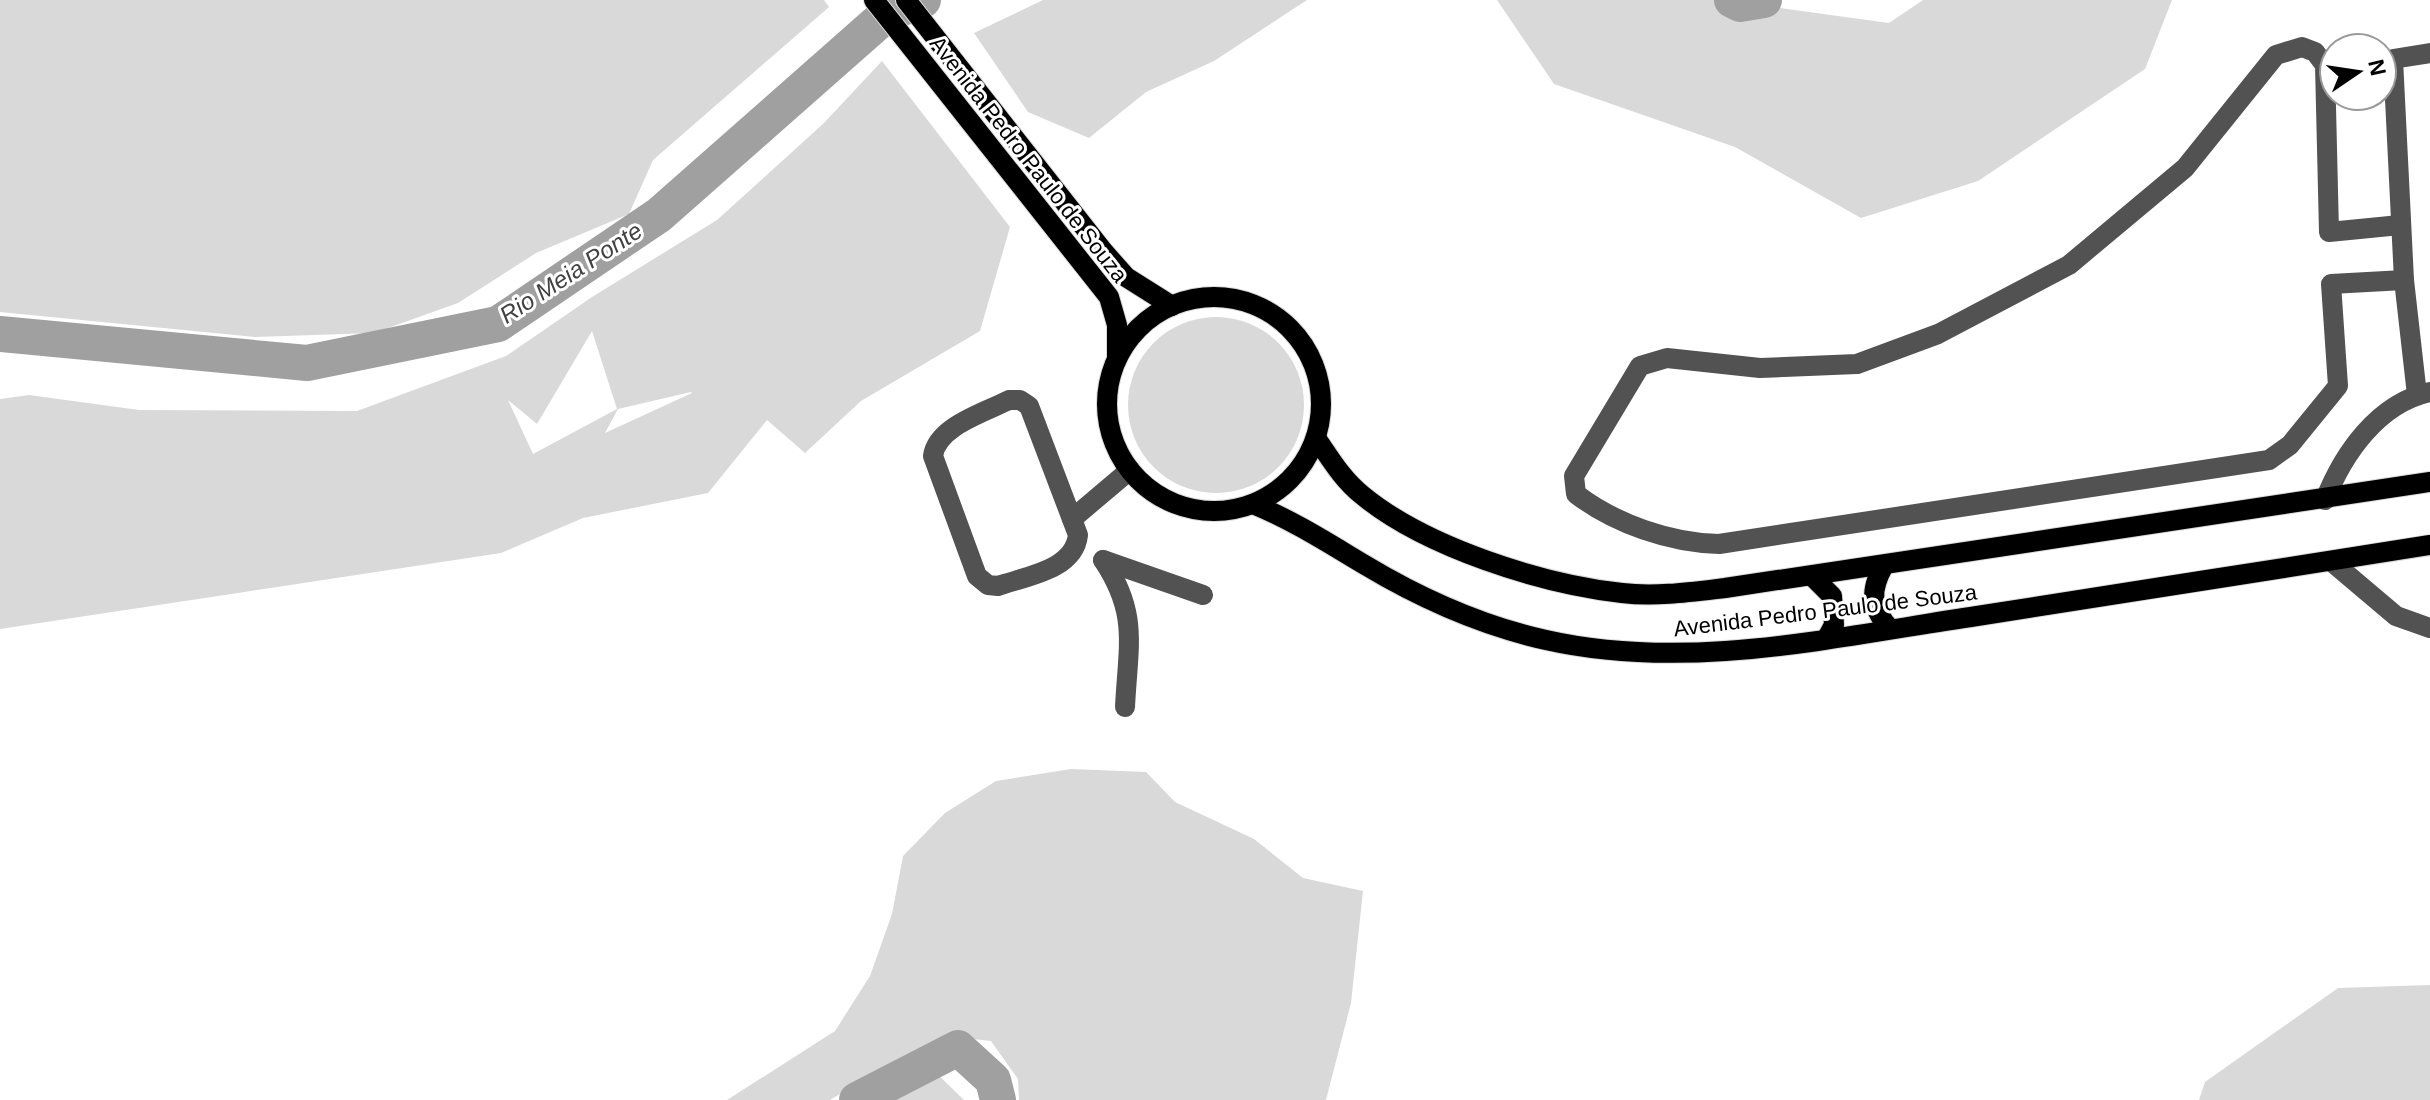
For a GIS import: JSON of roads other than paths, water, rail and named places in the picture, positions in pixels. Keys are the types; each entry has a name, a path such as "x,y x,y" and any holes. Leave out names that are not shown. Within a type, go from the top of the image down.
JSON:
{"main road":[{"name":"Avenida Pedro Paulo de Souza","path":"874,0 1085,262 1109,297 1117,325 1117,359"},
{"name":"Avenida Pedro Paulo de Souza","path":"906,0 1103,251 1126,277 1172,306"},
{"path":"1225,297 1252,304 1276,316 1296,335 1310,358 1319,384 1321,411 1316,438 1304,463 1285,485 1253,504 1234,510 1205,512 1176,505 1151,491 1130,470 1115,445 1108,417 1108,387 1117,359 1131,337 1149,319 1172,306 1198,298 1225,297"},
{"name":"Avenida Pedro Paulo de Souza","path":"1316,438 1340,474 1385,511 1448,543 1527,574 1624,594 1666,595 1812,576 2430,482"},
{"name":"Avenida Pedro Paulo de Souza","path":"1253,504 1298,522 1367,566 1429,599 1543,639 1652,655 1700,654 1827,638 2430,545"},
{"path":"1884,565 1873,585 1873,601 1878,616 1890,629"},
{"path":"1812,576 1832,596 1834,625 1827,638"}],"street":[{"path":"2400,225 2329,232 2325,65 2315,52 2302,47 2276,55 2185,168 2069,265 1938,334 1857,364 1760,368 1667,358 1640,366 1574,476 1576,494 1594,508 1684,543 1719,544 2269,460 2290,445 2338,386 2331,284 2404,280"},
{"path":"2325,500 2336,470 2359,439 2382,415 2423,393 2404,280 2393,59 2430,53"},
{"path":"1009,400 1020,400 1029,406 1072,519 1078,535 1077,550 1067,561 998,586 988,585 977,576 933,456 934,448 946,432 1009,400"},
{"path":"1072,519 1130,470"},
{"path":"1077,550 1203,595"},
{"path":"1103,560 1122,589 1130,623 1125,707"},
{"path":"2331,561 2396,616 2430,628"}],"waterway":[{"name":"Rio Meia Ponte","path":"0,334 307,363 498,324 659,215 887,14 923,0"},
{"name":"Rio Meia Ponte","path":"1732,0 1740,4 1764,0"},
{"path":"857,1100 958,1048 993,1080 998,1100"}]}
